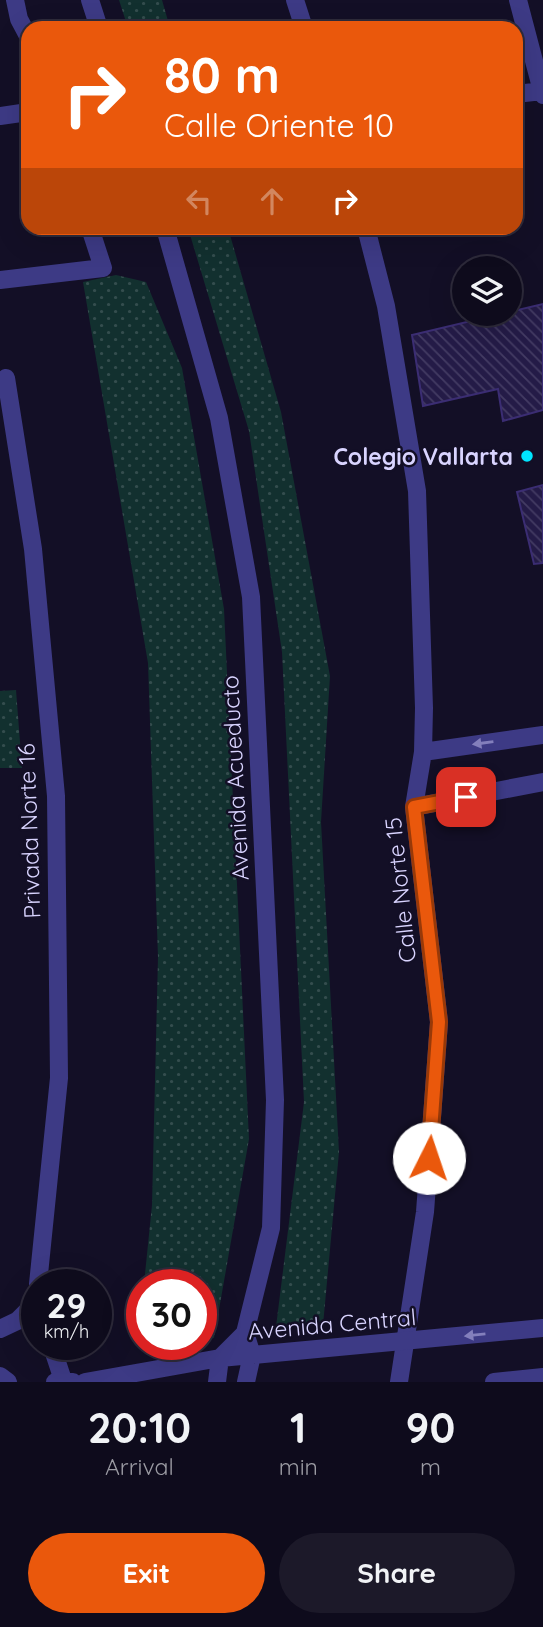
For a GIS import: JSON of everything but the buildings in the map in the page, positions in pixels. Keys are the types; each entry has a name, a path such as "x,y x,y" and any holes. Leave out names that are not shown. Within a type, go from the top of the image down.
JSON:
{"street":[{"path":"15,0 21,23"},
{"path":"89,0 96,21"},
{"path":"295,0 302,21"},
{"path":"518,0 543,92 523,93"},
{"path":"0,116 21,113"},
{"path":"0,280 103,268 92,235"},
{"name":"Avenida Acueducto","path":"167,235 219,418 251,597 275,1100 271,1228 245,1333"},
{"name":"Calle Norte 15","path":"368,235 386,306 417,491 423,752 414,807 439,1022 425,1212 402,1343 399,1382"},
{"name":"Privada Norte 16","path":"6,378 33,549 56,796 59,1078 40,1269"},
{"path":"423,752 543,735"},
{"path":"414,807 543,782"},
{"path":"0,1329 21,1317"},
{"path":"17,1321 21,1321"},
{"name":"Avenida Central","path":"85,1382 220,1358 543,1328"},
{"path":"217,1382 220,1358 245,1333 252,1355 247,1382"},
{"path":"57,1360 64,1381"},
{"path":"0,1376 8,1382"},
{"path":"494,1382 543,1377"}],"green space":[{"path":"119,0 162,0 168,21 126,21"},
{"path":"190,235 230,235 281,412 330,676 321,822 339,1152 323,1325 276,1327 304,1102 282,652 249,431"},
{"path":"116,275 146,282 182,368 224,609 249,1139 217,1321 217,1269 146,1269 152,1205 158,957 148,663 83,282"},
{"path":"16,690 22,768 0,768 0,691"}],"place":[{"name":"Colegio Vallarta","path":"527,456"}],"route":[{"path":"429,1158 439,1022 414,807 466,797"}]}
